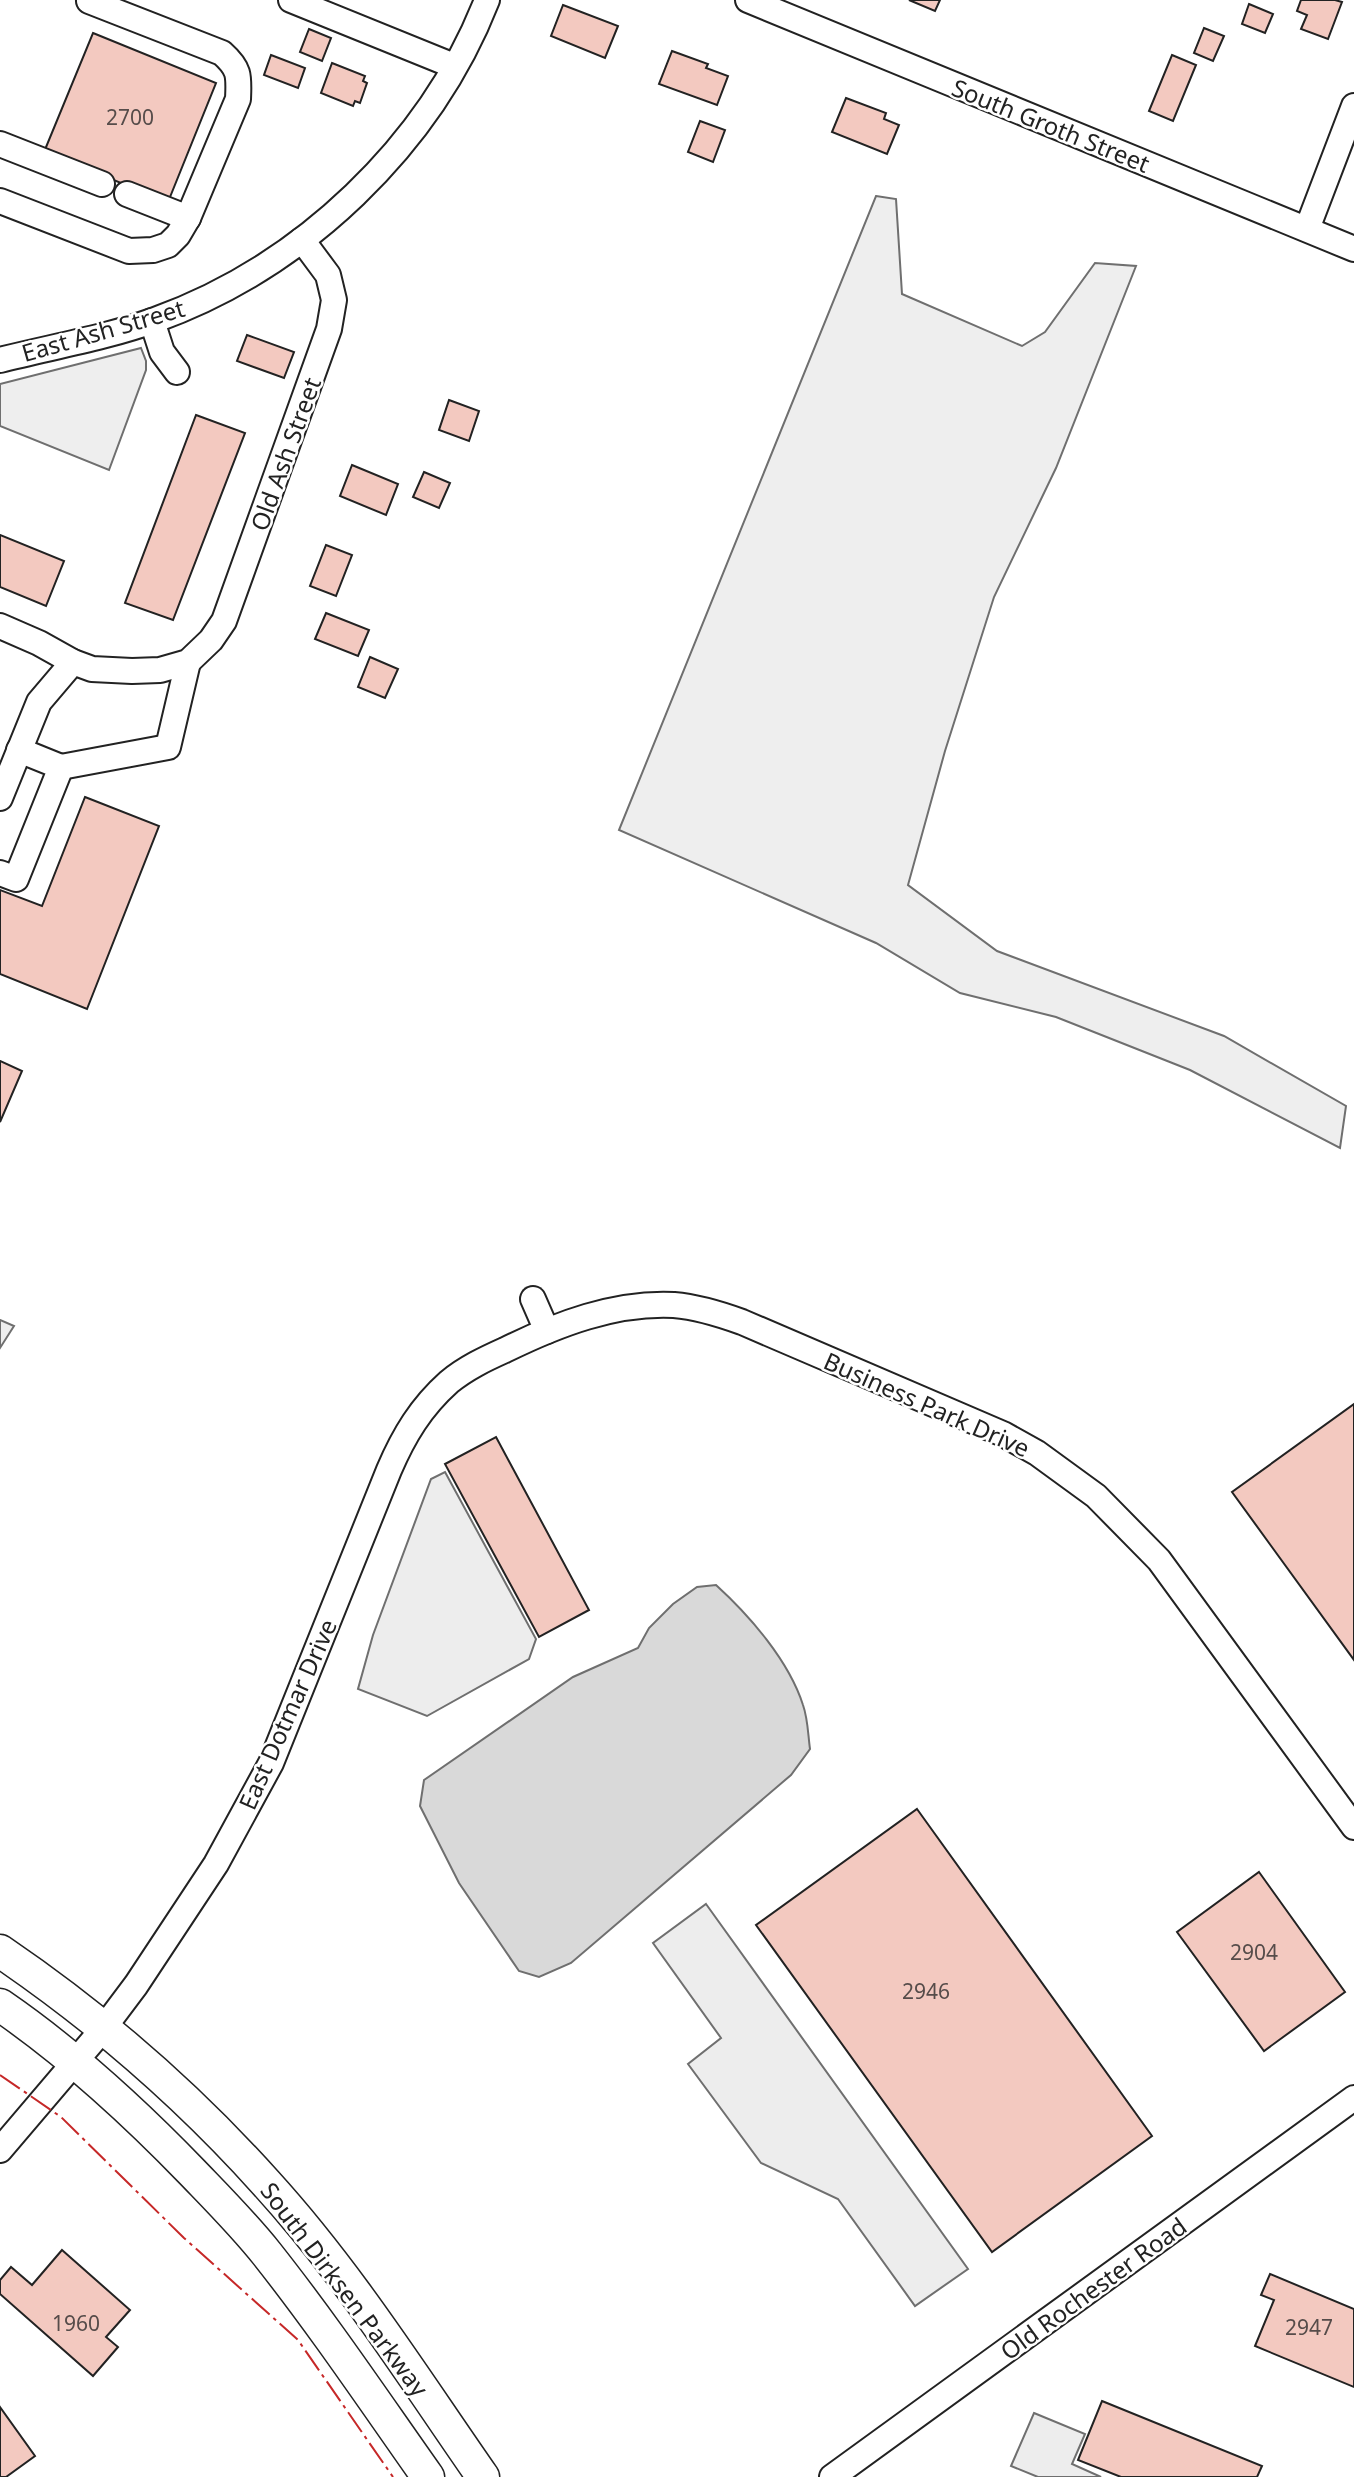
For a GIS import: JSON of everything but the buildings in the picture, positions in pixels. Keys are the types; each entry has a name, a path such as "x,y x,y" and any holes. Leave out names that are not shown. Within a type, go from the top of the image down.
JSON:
{"main road":[{"name":"South Dirksen Parkway","path":"0,1951 38,1976 147,2065 229,2143 268,2185 344,2280 483,2477"},
{"name":"South Dirksen Parkway","path":"0,2005 75,2062 164,2143 265,2251 327,2332 428,2477"}],"street":[{"path":"291,0 454,66"},
{"name":"East Ash Street","path":"0,360 152,321 234,285 302,240 386,162 415,128 454,66 487,0"},
{"name":"South Groth Street","path":"748,0 1354,249"},
{"path":"0,201 129,251 153,250 168,244 178,235 188,218 238,99 239,79 235,65 222,53 89,1"},
{"path":"1307,229 1354,106"},
{"path":"0,144 102,184"},
{"path":"127,194 188,218"},
{"name":"Old Ash Street","path":"188,662 211,640 224,621 330,329 334,300 328,275 302,240"},
{"path":"152,321 162,352 177,372"},
{"path":"0,626 92,669 160,670 188,662 168,747 61,767 19,750"},
{"path":"0,798 39,702 73,662"},
{"path":"0,873 16,879 61,767"},
{"path":"533,1298 548,1331"},
{"name":"Business Park Drive","path":"548,1331 619,1308 656,1305 705,1309 742,1322 979,1424 1037,1453 1096,1496 1159,1560 1354,1827"},
{"name":"East Dotmar Drive","path":"0,2150 103,2029 151,1964 216,1864 271,1763 402,1440 416,1417 451,1380 471,1366 548,1331"},
{"name":"Old Rochester Road","path":"832,2477 1354,2098"}],"shaded area":[{"path":"876,196 896,199 902,294 1022,346 1045,332 1095,263 1136,266 1056,468 994,597 945,751 908,885 997,951 1224,1036 1346,1106 1340,1148 1190,1070 1056,1017 960,993 876,943 619,830"},
{"path":"141,348 146,370 109,470 0,426 0,384"},
{"path":"0,1320 14,1326 0,1348"},
{"path":"445,1472 536,1639 529,1659 427,1716 358,1689 373,1635 431,1479"},
{"path":"716,1585 755,1625 788,1672 805,1710 810,1749 791,1775 571,1963 539,1977 519,1971 459,1883 420,1806 424,1780 573,1677 638,1648 649,1628 673,1604 697,1587"},
{"path":"706,1904 968,2269 915,2306 838,2199 761,2163 688,2064 721,2038 653,1943"},
{"path":"1034,2413 1085,2434 1072,2464 1101,2477 1038,2477 1011,2466"}],"power":[{"path":"0,2075 61,2117 184,2238 298,2340 393,2477"}]}
